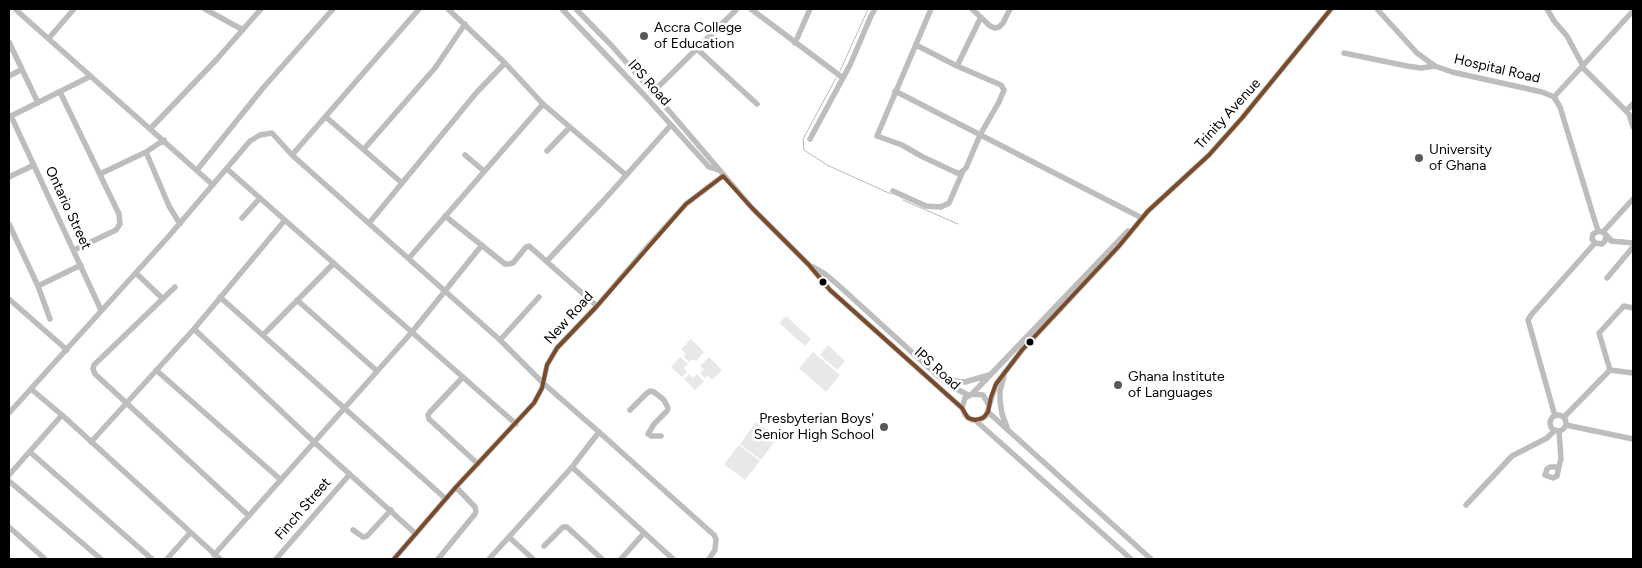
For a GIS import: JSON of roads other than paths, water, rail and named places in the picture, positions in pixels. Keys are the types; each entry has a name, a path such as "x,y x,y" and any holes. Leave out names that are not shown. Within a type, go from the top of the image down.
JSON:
{"street":[{"path":"15,9 213,184"},
{"path":"49,38 74,9"},
{"path":"205,9 243,30"},
{"path":"151,128 261,9"},
{"path":"197,170 263,88 334,9"},
{"path":"292,155 419,9"},
{"path":"448,9 543,104 626,175"},
{"name":"IPS Road","path":"562,9 709,167 721,173"},
{"name":"IPS Road","path":"576,9 653,92 752,208 809,265 830,290 962,408"},
{"path":"653,92 736,9"},
{"path":"751,9 843,78"},
{"path":"795,43 810,9"},
{"path":"810,139 850,66 875,9"},
{"path":"931,9 877,136 902,145 957,173 964,171"},
{"path":"972,9 990,26 995,28 999,27 1010,9"},
{"name":"Trinity Avenue","path":"989,405 996,384 1005,371 1142,218 1208,155 1242,118 1331,9"},
{"name":"Hospital Road","path":"1377,9 1418,53 1434,66 1452,72 1542,92 1554,97 1560,107 1600,233 1592,239 1595,243"},
{"path":"1547,9 1566,36 1583,66 1629,114 1633,127"},
{"path":"1554,97 1633,11"},
{"path":"1628,16 1633,21"},
{"path":"958,66 981,17"},
{"path":"364,150 434,68 465,24"},
{"path":"9,42 38,103"},
{"path":"894,191 926,206 940,207 949,203 980,135 1004,90 1001,86 916,45"},
{"path":"697,49 757,104"},
{"path":"1344,53 1420,68 1434,66"},
{"path":"370,222 477,92 504,63"},
{"path":"9,76 21,70"},
{"path":"10,117 91,76"},
{"path":"895,91 1142,218"},
{"path":"60,92 119,214 120,224 116,230 74,250"},
{"path":"409,258 543,104"},
{"path":"1626,111 1633,104"},
{"name":"Ontario Street","path":"10,117 102,310"},
{"path":"326,117 402,183"},
{"path":"547,261 670,125"},
{"path":"547,152 570,127"},
{"path":"9,413 180,224 250,141 254,137 272,133 292,155 370,222 500,340 543,383 714,535 716,539 715,550 709,559"},
{"path":"100,174 146,152 164,140"},
{"path":"146,152 169,206 180,224"},
{"path":"465,155 484,171"},
{"path":"9,177 34,164"},
{"path":"227,169 516,424"},
{"name":"New Road","path":"394,559 456,487 534,403 539,395 547,365 557,348 597,306 686,204 721,173"},
{"path":"242,218 260,198"},
{"path":"1555,416 1528,320 1595,243 1600,244 1600,233 1633,199"},
{"path":"445,216 505,264 513,263 529,246 597,306"},
{"path":"91,442 194,328 285,220"},
{"path":"9,224 38,286 50,319"},
{"name":"Trinity Avenue","path":"970,394 1120,237 1134,227"},
{"path":"1600,233 1612,240 1633,243"},
{"path":"214,555 412,332 482,245"},
{"path":"1607,278 1633,247"},
{"path":"263,335 334,263"},
{"path":"38,286 80,265"},
{"name":"IPS Road","path":"809,265 826,274 937,375 951,386 970,394"},
{"path":"136,272 163,298"},
{"path":"175,287 94,365 93,369 95,374 249,516"},
{"path":"220,297 446,499"},
{"path":"500,340 539,297"},
{"path":"9,300 67,350"},
{"path":"298,300 377,371"},
{"path":"1610,370 1599,333 1624,306 1633,308"},
{"path":"194,328 314,442 416,534"},
{"path":"156,370 281,480"},
{"path":"1564,417 1610,370"},
{"path":"1610,370 1633,373"},
{"path":"1005,371 1000,391 1000,405 1009,431"},
{"path":"937,375 969,382 991,374"},
{"path":"463,377 428,415 429,419 478,464"},
{"path":"30,389 62,415 220,559"},
{"path":"630,410 650,391 664,400 667,411 649,432 650,436 661,436"},
{"path":"976,420 983,418 988,412 989,405 983,395 970,394 963,401 962,408 968,418 976,420 1131,559"},
{"path":"988,412 1151,559"},
{"path":"9,475 62,415"},
{"path":"1557,430 1550,423 1552,418 1560,415 1564,417"},
{"path":"1466,505 1512,456 1557,430 1564,429 1566,421 1564,417"},
{"path":"1566,425 1633,439"},
{"path":"1557,430 1561,460 1559,468"},
{"path":"488,559 572,467 599,432"},
{"path":"30,452 152,559"},
{"path":"572,467 673,559"},
{"name":"Finch Street","path":"276,559 350,474"},
{"path":"9,481 101,559"},
{"path":"438,559 476,511 475,507 456,487"},
{"path":"353,530 364,537 367,536 391,510"},
{"path":"544,546 565,527 602,559"},
{"path":"9,528 45,559"},
{"path":"167,559 190,532"},
{"path":"621,559 644,533"},
{"path":"509,537 532,559"}],"waterway":[{"path":"840,71 868,9"},
{"path":"836,78 803,139 804,150 827,165 891,194"},
{"path":"903,200 958,224"}],"place":[{"name":"Accra College of Education","path":"644,36"},
{"name":"University of Ghana","path":"1419,158"},
{"name":"Ghana Institute of Languages","path":"1118,385"},
{"name":"Presbyterian Boys' Senior High School","path":"884,427"}]}
